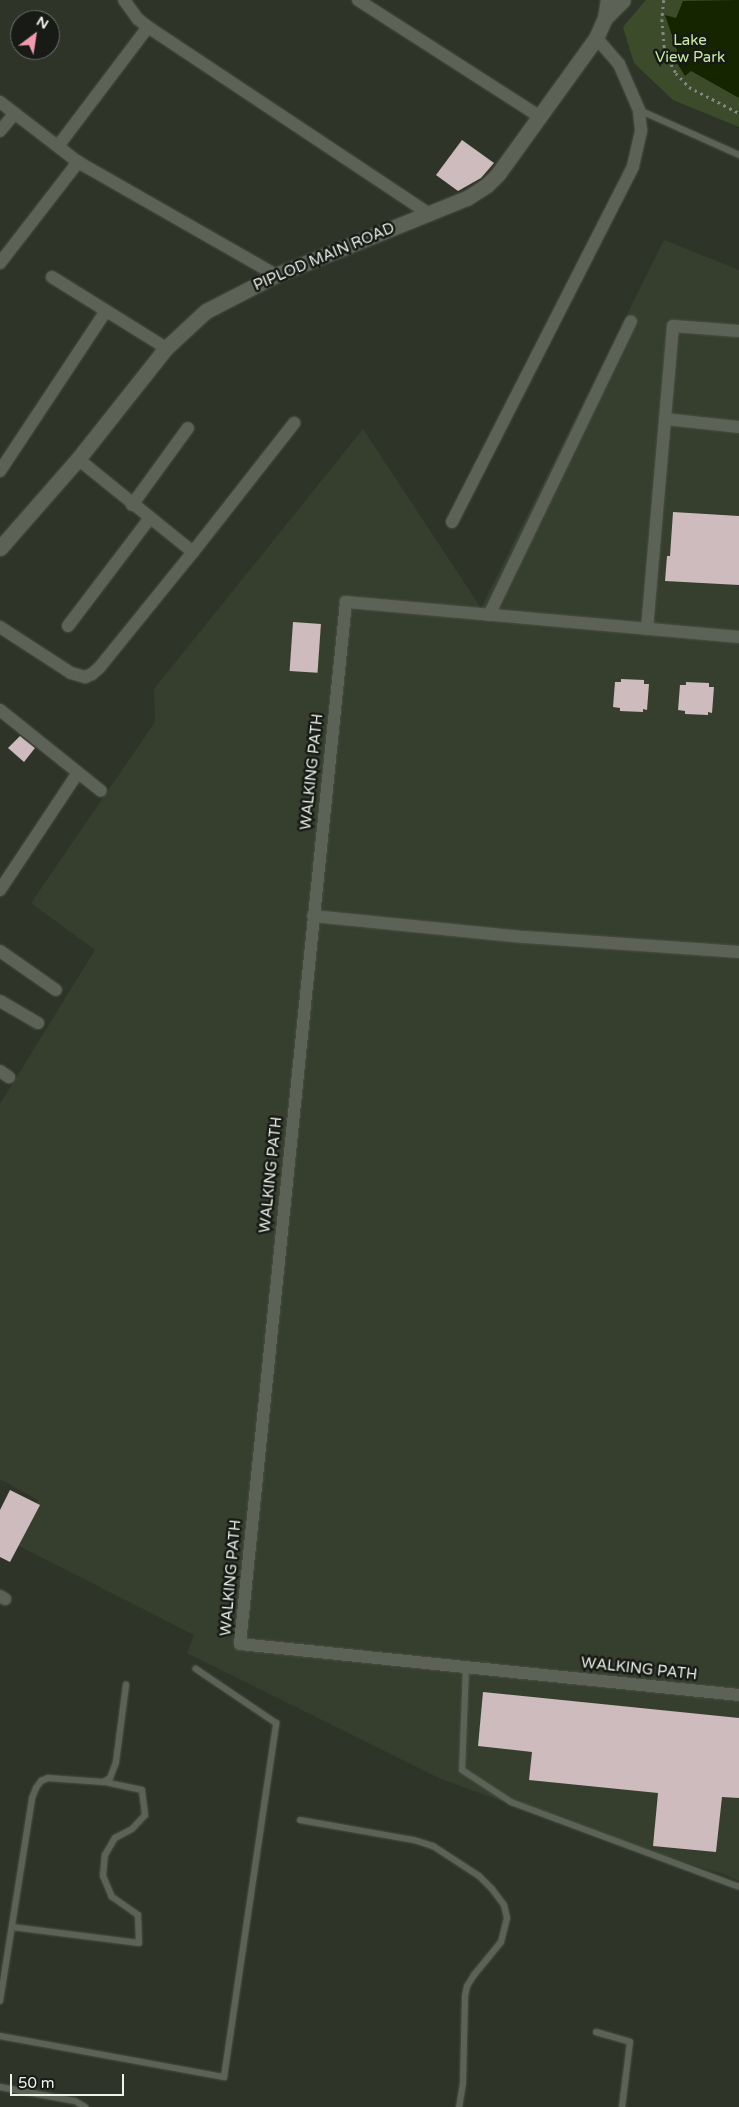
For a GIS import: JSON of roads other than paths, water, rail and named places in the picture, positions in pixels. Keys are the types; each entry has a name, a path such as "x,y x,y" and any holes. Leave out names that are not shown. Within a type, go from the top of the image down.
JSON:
{"street":[{"path":"124,0 138,19 148,27 428,213"},
{"path":"358,0 539,116"},
{"name":"PIPLOD MAIN ROAD","path":"0,548 78,459 166,348 206,311 276,275 467,198 486,186 498,174 596,38 605,18 608,0"},
{"name":"PIPLOD MAIN ROAD","path":"605,18 623,0"},
{"path":"58,146 148,27"},
{"path":"452,522 628,179 639,145 641,130 639,110 619,64 596,38"},
{"path":"0,102 78,162 276,275"},
{"path":"0,131 15,113"},
{"path":"0,263 78,162"},
{"path":"52,277 166,348"},
{"path":"0,470 106,312"},
{"path":"489,615 631,321"},
{"path":"647,629 673,326 739,331"},
{"path":"665,419 739,427"},
{"path":"0,627 71,673 85,677 99,668 294,423"},
{"path":"132,504 188,428"},
{"path":"78,459 193,552"},
{"path":"68,626 150,518"},
{"name":"WALKING PATH","path":"739,637 346,602 240,1644 739,1695"},
{"path":"0,710 77,774 101,791"},
{"path":"0,890 77,774"},
{"path":"313,915 525,937 739,952"},
{"path":"0,951 56,990"},
{"path":"0,1002 38,1023"}],"lane":[{"path":"639,110 739,155"},
{"path":"466,1668 462,1770 511,1802 739,1886"},
{"path":"0,2036 224,2077 276,1723 196,1669"},
{"path":"103,1782 110,1778 116,1762 126,1686"},
{"path":"0,2001 32,1798 36,1788 41,1781 48,1778 103,1782 142,1790 144,1815 132,1829 115,1838 105,1855 103,1876 112,1897 138,1915 139,1943 12,1927"},
{"path":"300,1820 414,1840 434,1846 478,1876 492,1889 504,1905 507,1918 501,1942 467,1986 465,1996 463,2083 459,2107"},
{"path":"596,2032 630,2042 622,2107"},
{"path":"0,2087 75,2101 85,2107"}],"park label":[{"name":"Lake View Park","path":"690,48"}]}
